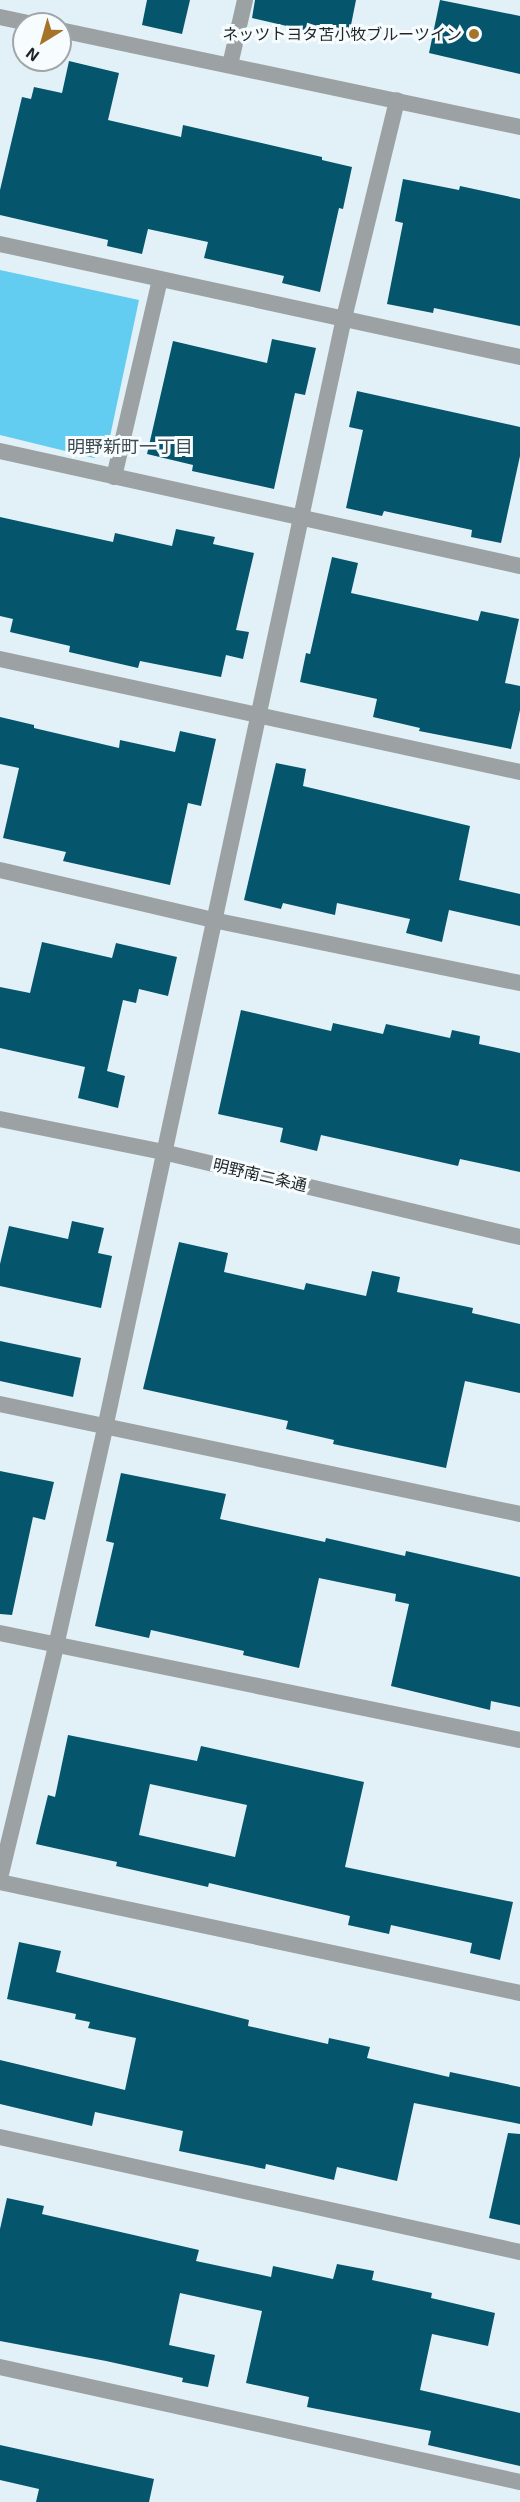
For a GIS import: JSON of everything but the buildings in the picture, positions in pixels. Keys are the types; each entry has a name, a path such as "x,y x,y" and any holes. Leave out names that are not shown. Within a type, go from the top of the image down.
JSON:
{"street":[{"path":"230,65 245,0"},
{"path":"72,32 520,126"},
{"path":"0,1878 56,1646 105,1428 299,519 344,318 398,100"},
{"path":"0,244 520,357"},
{"path":"114,477 160,279"},
{"path":"0,451 299,519 520,566"},
{"path":"0,658 520,772"},
{"path":"0,870 213,920 520,983"},
{"name":"明野南二条通","path":"0,1119 163,1152 520,1237"},
{"path":"0,1404 520,1514"},
{"path":"0,1633 520,1740"},
{"path":"0,1882 520,1993"},
{"path":"0,2137 520,2252"},
{"path":"0,2367 520,2482"}],"shaded area":[{"path":"0,270 139,300 108,446 94,458 0,435"}],"place":[{"name":"ネッツトヨタ苫小牧ブルーツイン","path":"474,34"}],"district":[{"name":"明野新町一丁目","path":"130,446"}]}
